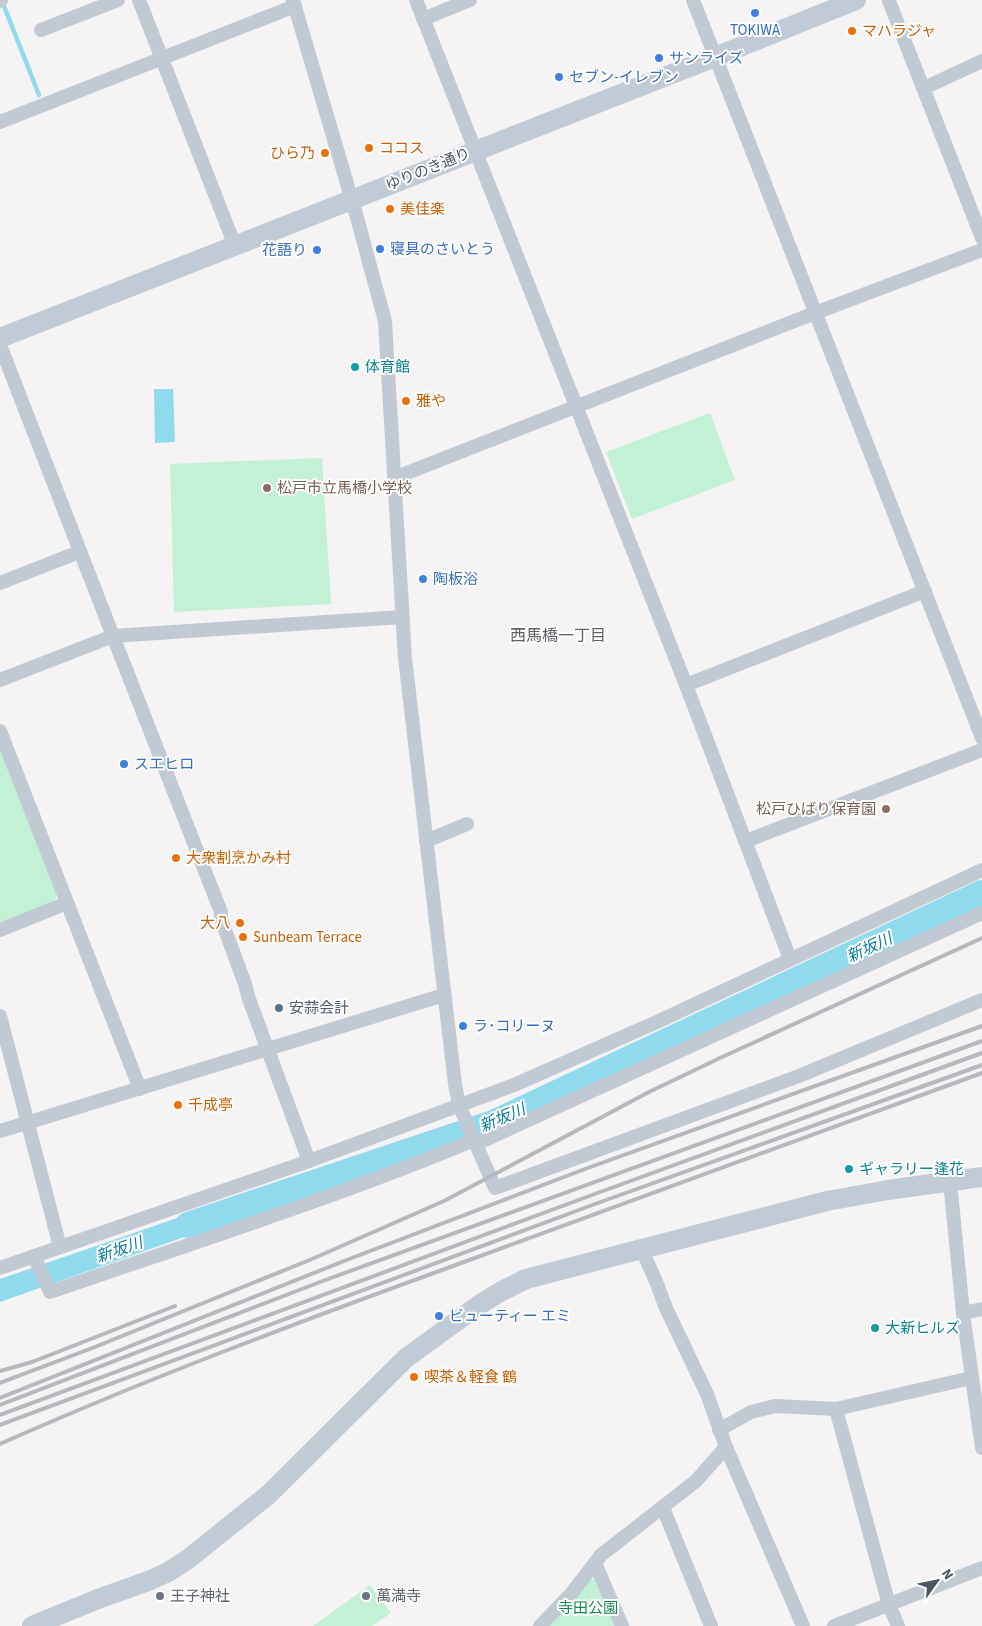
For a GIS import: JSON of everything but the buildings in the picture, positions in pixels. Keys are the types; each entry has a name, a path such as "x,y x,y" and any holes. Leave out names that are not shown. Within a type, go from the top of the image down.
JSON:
{"street":[{"path":"41,30 118,0"},
{"path":"139,0 235,246"},
{"path":"416,0 686,685 790,959"},
{"path":"423,19 470,0"},
{"path":"693,0 982,738"},
{"name":"ゆりのき通り","path":"0,338 856,0"},
{"path":"889,2 982,238"},
{"path":"0,122 162,59 294,3 352,199 385,321 405,658 444,994 461,1109 495,1188 799,1076 982,1000"},
{"path":"924,88 982,60"},
{"path":"394,478 814,313 982,250"},
{"path":"0,345 79,552 221,912 221,919 309,1161"},
{"path":"0,583 79,552"},
{"path":"686,685 925,591"},
{"path":"0,680 113,636 402,617"},
{"path":"0,731 140,1089"},
{"path":"746,841 982,750"},
{"path":"426,841 467,824"},
{"path":"0,1268 461,1109 592,1052 982,870"},
{"path":"0,930 68,903"},
{"path":"34,1256 50,1292 276,1216 475,1142 982,913"},
{"path":"0,1131 444,994"},
{"path":"0,1016 60,1247"},
{"path":"32,1626 151,1580 187,1560 268,1495 406,1358 500,1292 526,1279 827,1201 888,1190 982,1177"},
{"path":"950,1182 963,1314 982,1448"},
{"path":"642,1250 672,1323 707,1394 726,1447 803,1626"},
{"path":"963,1314 982,1310"},
{"path":"719,1430 751,1412 775,1406 836,1409 971,1378"},
{"path":"836,1409 889,1605 898,1626"},
{"path":"540,1626 571,1594 601,1555 696,1482 726,1447"},
{"path":"663,1508 711,1626"},
{"path":"595,1563 622,1626"},
{"path":"834,1626 982,1568"}],"green space":[{"path":"710,413 735,480 632,519 606,452"},
{"path":"322,458 331,604 174,612 170,464"},
{"path":"0,747 57,893 56,898 51,904 0,923"},
{"name":"寺田公園","path":"588,1579 594,1579 615,1626 545,1626"},
{"name":"萬満寺","path":"370,1585 391,1613 372,1626 313,1626"}],"water":[{"path":"154,389 173,389 175,442 155,443"},
{"path":"221,1203 224,1223 0,1302 0,1279"}],"waterway":[{"path":"2,1 39,95"},
{"name":"新坂川","path":"188,1225 493,1123 982,893"}],"railway":[{"path":"0,1383 95,1347 312,1259 444,1201 649,1092 982,938"},
{"path":"0,1398 344,1261 585,1169 982,1026"},
{"path":"0,1405 320,1282 982,1041"},
{"path":"0,1415 592,1195 982,1053"},
{"path":"0,1425 595,1204 982,1065"},
{"path":"0,1444 109,1397 275,1332 982,1073"},
{"path":"0,1371 32,1362 175,1306"}],"place":[{"name":"TOKIWA","path":"755,13"},
{"name":"マハラジャ","path":"852,31"},
{"name":"サンライズ","path":"659,58"},
{"name":"セブン-イレブン","path":"559,77"},
{"name":"ココス","path":"369,148"},
{"name":"ひら乃","path":"325,153"},
{"name":"美佳楽","path":"390,209"},
{"name":"寝具のさいとう","path":"380,249"},
{"name":"花語り","path":"317,250"},
{"name":"体育館","path":"355,367"},
{"name":"雅や","path":"406,401"},
{"name":"松戸市立馬橋小学校","path":"267,488"},
{"name":"陶板浴","path":"423,579"},
{"name":"スエヒロ","path":"124,764"},
{"name":"松戸ひばり保育園","path":"886,809"},
{"name":"大衆割烹かみ村","path":"176,858"},
{"name":"大八","path":"240,923"},
{"name":"Sunbeam Terrace","path":"243,937"},
{"name":"安蒜会計","path":"279,1008"},
{"name":"ラ･コリーヌ","path":"463,1026"},
{"name":"千成亭","path":"178,1105"},
{"name":"ギャラリー逢花","path":"849,1169"},
{"name":"ビューティー エミ","path":"439,1316"},
{"name":"大新ヒルズ","path":"875,1328"},
{"name":"喫茶＆軽食 鶴","path":"414,1377"},
{"name":"王子神社","path":"160,1596"},
{"name":"萬満寺","path":"366,1596"}],"district":[{"name":"西馬橋一丁目","path":"558,635"}]}
